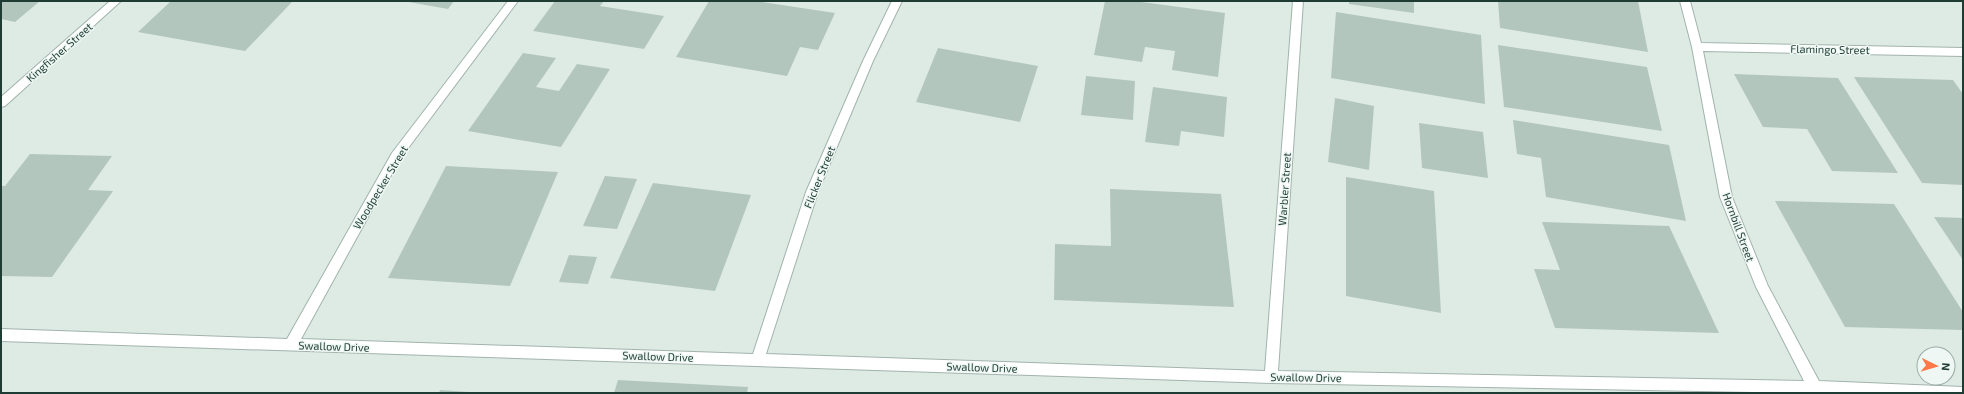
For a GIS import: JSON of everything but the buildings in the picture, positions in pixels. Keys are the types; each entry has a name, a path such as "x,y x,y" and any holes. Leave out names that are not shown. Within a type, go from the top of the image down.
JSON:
{"street":[{"name":"Kingfisher Street","path":"1,103 116,1"},
{"name":"Woodpecker Street","path":"291,344 396,156 513,1"},
{"name":"Flicker Street","path":"758,360 812,192 896,1"},
{"name":"Warbler Street","path":"1271,377 1298,1"},
{"name":"Hornbill Street","path":"1685,1 1697,47 1726,197 1762,287 1817,390"},
{"name":"Flamingo Street","path":"1697,47 1963,52"},
{"name":"Swallow Drive","path":"1,335 1271,377 1963,393"}]}
